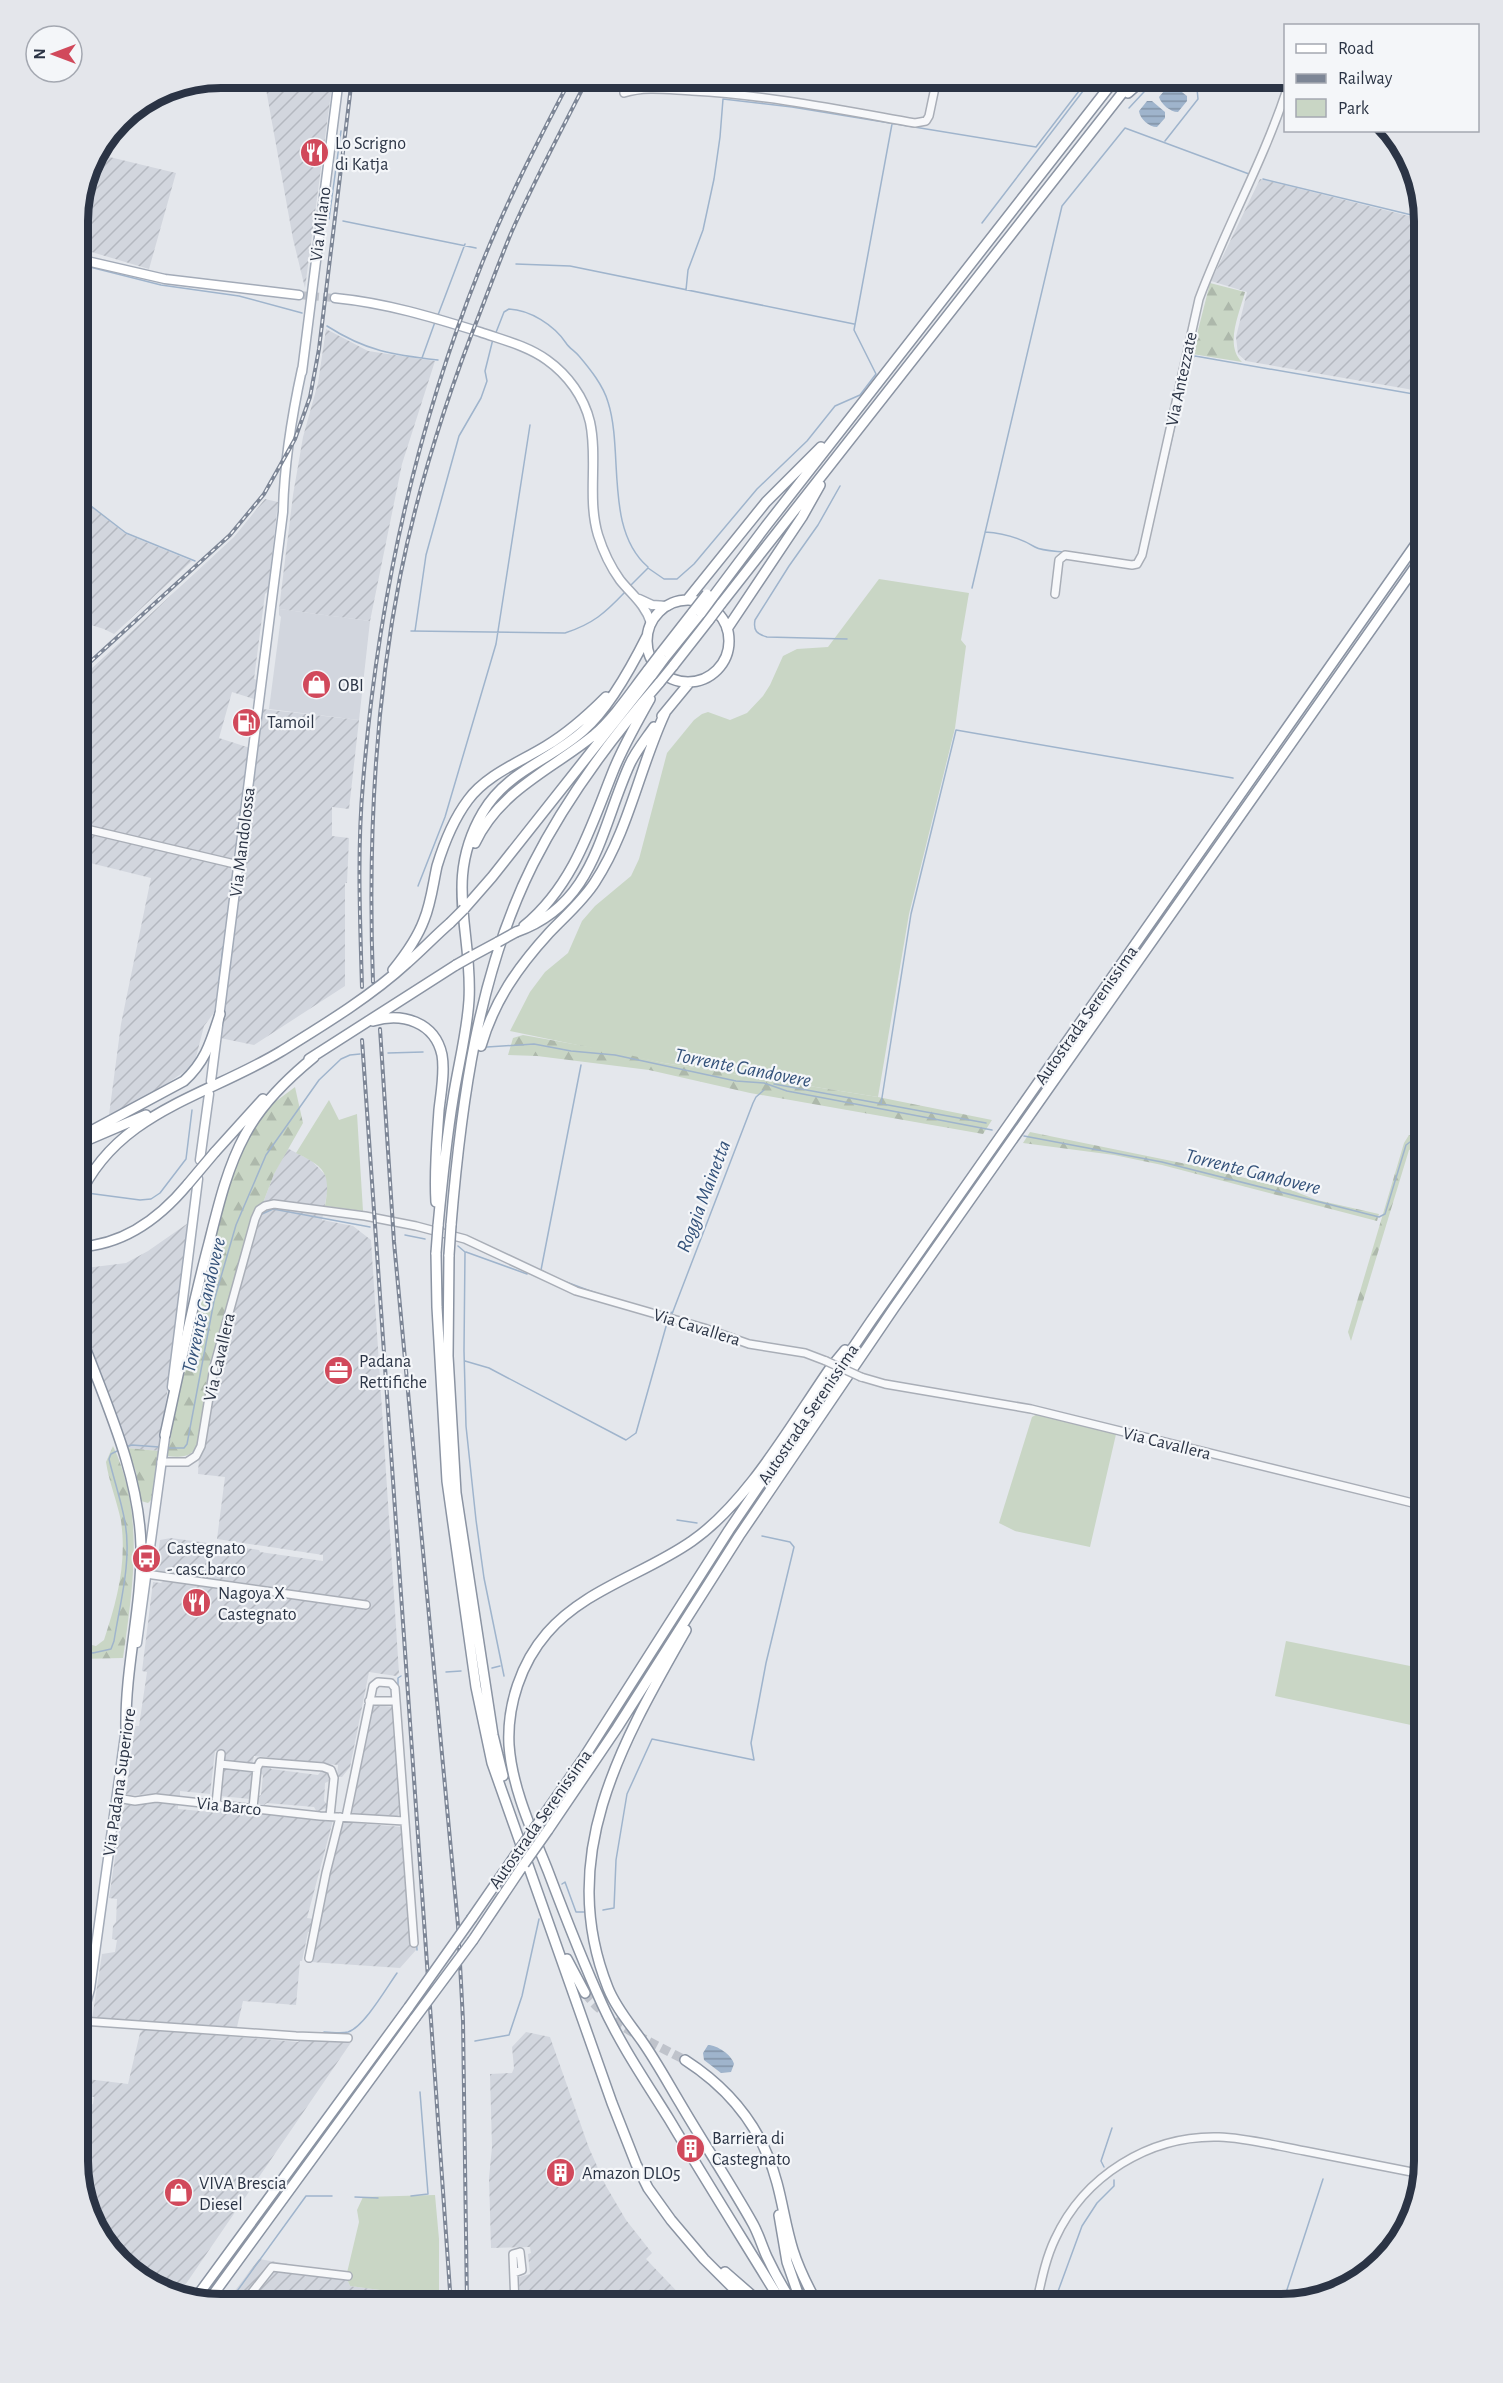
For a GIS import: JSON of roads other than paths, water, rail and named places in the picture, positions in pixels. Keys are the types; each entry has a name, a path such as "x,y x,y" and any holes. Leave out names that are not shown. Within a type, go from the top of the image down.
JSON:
{"highway":[{"path":"89,1181 98,1164 132,1129 233,1077 305,1036 382,983 464,909 492,877 662,656 1108,89"},
{"path":"585,1993 567,1958 507,1790 496,1751 455,1481 448,1356 451,1225 466,1100 478,1033 499,948 533,864 570,801 606,747 673,666 1126,89"},
{"path":"1113,106 1132,89"},
{"path":"687,600 766,502 804,466 871,392"},
{"path":"728,629 802,517 833,461"},
{"name":"Autostrada Serenissima","path":"200,2293 409,2007 583,1759 729,1530 871,1321 1414,547"},
{"name":"Autostrada Serenissima","path":"214,2294 473,1940 617,1728 739,1536 894,1308 1414,570"},
{"path":"647,636 650,656 655,665 670,678 690,682 710,676 718,669 728,650 728,629 720,615 709,605 687,600 667,606 651,623 647,636 602,710 584,730 512,777 488,804 476,826 468,850 462,877 461,897 469,999 450,1117 438,1226 436,1296 447,1481 463,1602 487,1744 499,1784 628,2146 653,2196 704,2259 739,2294"},
{"path":"461,897 472,851 489,818 528,780 595,734 650,673"},
{"path":"516,932 548,903 575,865 624,746 660,682"},
{"path":"88,1245 111,1242 144,1226 167,1207 270,1092 314,1056 456,965 540,921 558,908 577,887 596,855 635,754 690,682"},
{"path":"382,983 415,941 425,917 447,838 456,817 469,798 480,787 506,769 569,730 619,685"},
{"path":"466,1100 483,1036 501,996 529,955 595,883 617,843 649,750 665,713"},
{"path":"89,1132 184,1081 197,1069 202,1060 220,1014"},
{"path":"352,1030 384,1017 403,1017 422,1024 440,1048 443,1066 434,1174 438,1226"},
{"path":"165,1435 197,1289 230,1169 244,1136 256,1116 285,1082 314,1056"},
{"path":"89,1139 233,1077"},
{"path":"782,2294 653,2093 602,2005 520,1798 510,1755 510,1720 522,1674 547,1633 576,1606 664,1559 714,1524 748,1488 831,1367 871,1321"},
{"path":"88,1357 133,1487 141,1546 137,1606 125,1699 126,1728"},
{"path":"88,1372 110,1426 120,1444"},
{"path":"739,1536 640,1711 619,1756 591,1851 589,1890 598,1953 615,2002 650,2053 746,2212 783,2294"},
{"path":"685,2060 713,2080 737,2104 752,2126 768,2157 793,2250 813,2294"},
{"path":"768,2157 787,2262 798,2294"},
{"path":"685,2237 750,2294"}],"main road":[{"name":"Via Milano","path":"272,603 295,408 338,89"},
{"path":"89,262 134,274 173,281 299,295"},
{"path":"335,298 396,307 493,337 535,352 562,372 581,399 590,423 593,512 601,545 616,574 639,599 651,623"},
{"path":"639,599 652,605 667,606"},
{"name":"Via Mandolossa","path":"211,1081 272,603"},
{"path":"200,1160 209,1095"},
{"name":"Via Padana Superiore","path":"88,1994 117,1798 198,1179"}],"street":[{"path":"624,93 638,89"},
{"path":"658,89 799,102 915,123 926,121 929,116 935,89"},
{"name":"Via Antezzate","path":"1055,594 1059,560 1065,555 1132,565 1137,564 1142,555 1199,299 1284,99"},
{"path":"89,830 239,865"},
{"name":"Via Cavallera","path":"161,1462 183,1463 196,1460 201,1446 214,1366 255,1219 259,1210 274,1204 375,1218 465,1239 576,1291 704,1328 749,1344 805,1353 826,1360 861,1377 885,1384 1031,1409 1414,1503"},
{"path":"146,1574 366,1605"},
{"path":"309,1958 326,1873 343,1817 373,1686 378,1682 394,1685 414,1943"},
{"path":"369,1701 396,1701"},
{"path":"216,1804 221,1754"},
{"path":"253,1808 257,1768 260,1762 264,1761 328,1768 334,1778 330,1816"},
{"path":"220,1764 257,1768"},
{"name":"Via Barco","path":"117,1798 135,1801 156,1798 330,1816 404,1821"},
{"path":"88,2021 348,2038"},
{"path":"1039,2294 1050,2252 1071,2211 1102,2177 1121,2163 1152,2148 1197,2138 1232,2138 1413,2172"},
{"path":"515,2294 513,2253 520,2252 521,2256"},
{"path":"251,2294 272,2267 348,2276"}],"water":[{"path":"1166,89 1178,89 1187,96 1187,101 1178,112 1166,107 1159,97"},
{"path":"1147,101 1152,101 1165,112 1165,118 1157,127 1148,124 1140,114 1139,111"},
{"path":"708,2045 720,2049 730,2057 734,2064 731,2072 721,2073 704,2060 703,2053"}],"waterway":[{"path":"686,290 688,270 703,230 714,179 723,99 792,107 1036,147 1081,89"},
{"path":"982,223 1085,89"},
{"path":"1129,108 1147,89"},
{"path":"1165,141 1198,99 1197,89"},
{"path":"630,586 648,568 664,579 677,579 694,564 757,489 807,441 835,406 860,395 876,374 854,330 892,124"},
{"path":"972,588 1062,206 1125,128 1249,174"},
{"path":"329,219 341,131"},
{"path":"1263,179 1414,215"},
{"path":"343,221 476,248"},
{"path":"438,315 465,244"},
{"path":"516,264 570,266 854,324"},
{"path":"89,267 161,285 239,296 302,313"},
{"path":"495,335 504,312 509,309 533,315 555,330 596,378 606,396 613,422 620,511 625,532 634,551 648,567"},
{"path":"422,358 435,322"},
{"path":"327,326 354,341 380,350 438,360"},
{"path":"415,631 426,555 459,436 481,398 487,381 485,371 493,339"},
{"path":"1154,517 1190,359 1195,356 1414,394"},
{"path":"418,886 445,817 496,644 530,425"},
{"path":"840,486 818,525 755,620 755,629 767,637 847,639"},
{"path":"89,504 126,533 195,561"},
{"path":"985,532 1011,536 1041,549 1064,552"},
{"path":"411,631 565,633 598,617 625,592"},
{"path":"881,1104 911,914 956,730 1233,778"},
{"path":"219,982 223,947"},
{"name":"Torrente Gandovere","path":"487,1047 534,1044 571,1051 615,1055 736,1081 764,1083 787,1091 992,1130"},
{"name":"Torrente Gandovere","path":"388,1053 423,1052"},
{"name":"Torrente Gandovere","path":"168,1448 184,1448 187,1444 214,1301 236,1225 266,1155 319,1080 341,1059 360,1054"},
{"path":"551,1276 541,1270 581,1065"},
{"name":"Roggia Mainetta","path":"774,1084 986,1123"},
{"name":"Roggia Mainetta","path":"672,1314 753,1103 764,1090"},
{"path":"88,1193 140,1200 151,1199 160,1193 186,1159 192,1110"},
{"name":"Torrente Gandovere","path":"1024,1136 1162,1162 1379,1217 1385,1214 1406,1145 1414,1143"},
{"path":"262,1214 273,1209 370,1227"},
{"path":"405,1235 425,1239"},
{"path":"458,1246 465,1252 466,1426 476,1520 484,1578 504,1676"},
{"path":"466,1252 527,1274"},
{"path":"558,1279 635,1306 673,1312"},
{"path":"465,1361 489,1368 626,1440 636,1433 667,1323"},
{"name":"Torrente Gandovere","path":"125,1447 132,1445 159,1447"},
{"name":"Torrente Gandovere","path":"88,1652 111,1649 124,1582 127,1537 122,1506 109,1459 111,1454 117,1451"},
{"path":"677,1520 697,1523"},
{"path":"603,1910 614,1908 616,1860 627,1794 652,1739 754,1760 751,1743 766,1663 794,1547 790,1542 762,1536"},
{"path":"492,1668 500,1666"},
{"path":"446,1672 461,1671"},
{"path":"398,1686 398,1678 401,1676"},
{"path":"406,1793 417,1950"},
{"path":"562,1884 565,1882 576,1912 587,1912"},
{"path":"475,2041 509,2035 522,1996 539,1919"},
{"path":"324,2032 345,2033 354,2029 368,2015 397,1973"},
{"path":"411,2196 428,2194 420,2092"},
{"path":"1104,2167 1101,2161 1112,2128"},
{"path":"1286,2294 1323,2179"},
{"path":"1057,2294 1082,2226 1097,2203 1114,2186 1114,2180"},
{"path":"235,2294 306,2196 332,2196"},
{"path":"355,2197 378,2198"}],"tunnel":[{"path":"299,295 335,298"},
{"path":"585,1993 618,2023 685,2060"}],"railway":[{"path":"89,663 230,535 264,494 295,439 310,397 319,349 351,89"},
{"path":"362,987 360,860 363,783 378,652 402,522 435,395 479,271 511,197 565,89"},
{"path":"373,982 371,880 375,779 384,677 407,543 445,408 468,342 512,231 582,89"},
{"path":"380,1029 394,1242 458,1925 463,2021 467,2294"},
{"path":"362,1040 450,2294"}],"place":[{"name":"Lo Scrigno di Katja","path":"314,153"},
{"name":"OBI","path":"317,685"},
{"name":"Tamoil","path":"246,722"},
{"name":"Padana Rettifiche","path":"338,1371"},
{"name":"Castegnato - casc.barco","path":"146,1558"},
{"name":"Nagoya X Castegnato","path":"197,1603"},
{"name":"Barriera di Castegnato","path":"691,2148"},
{"name":"Amazon DLO5","path":"561,2173"},
{"name":"VIVA Brescia Diesel","path":"178,2193"}]}
